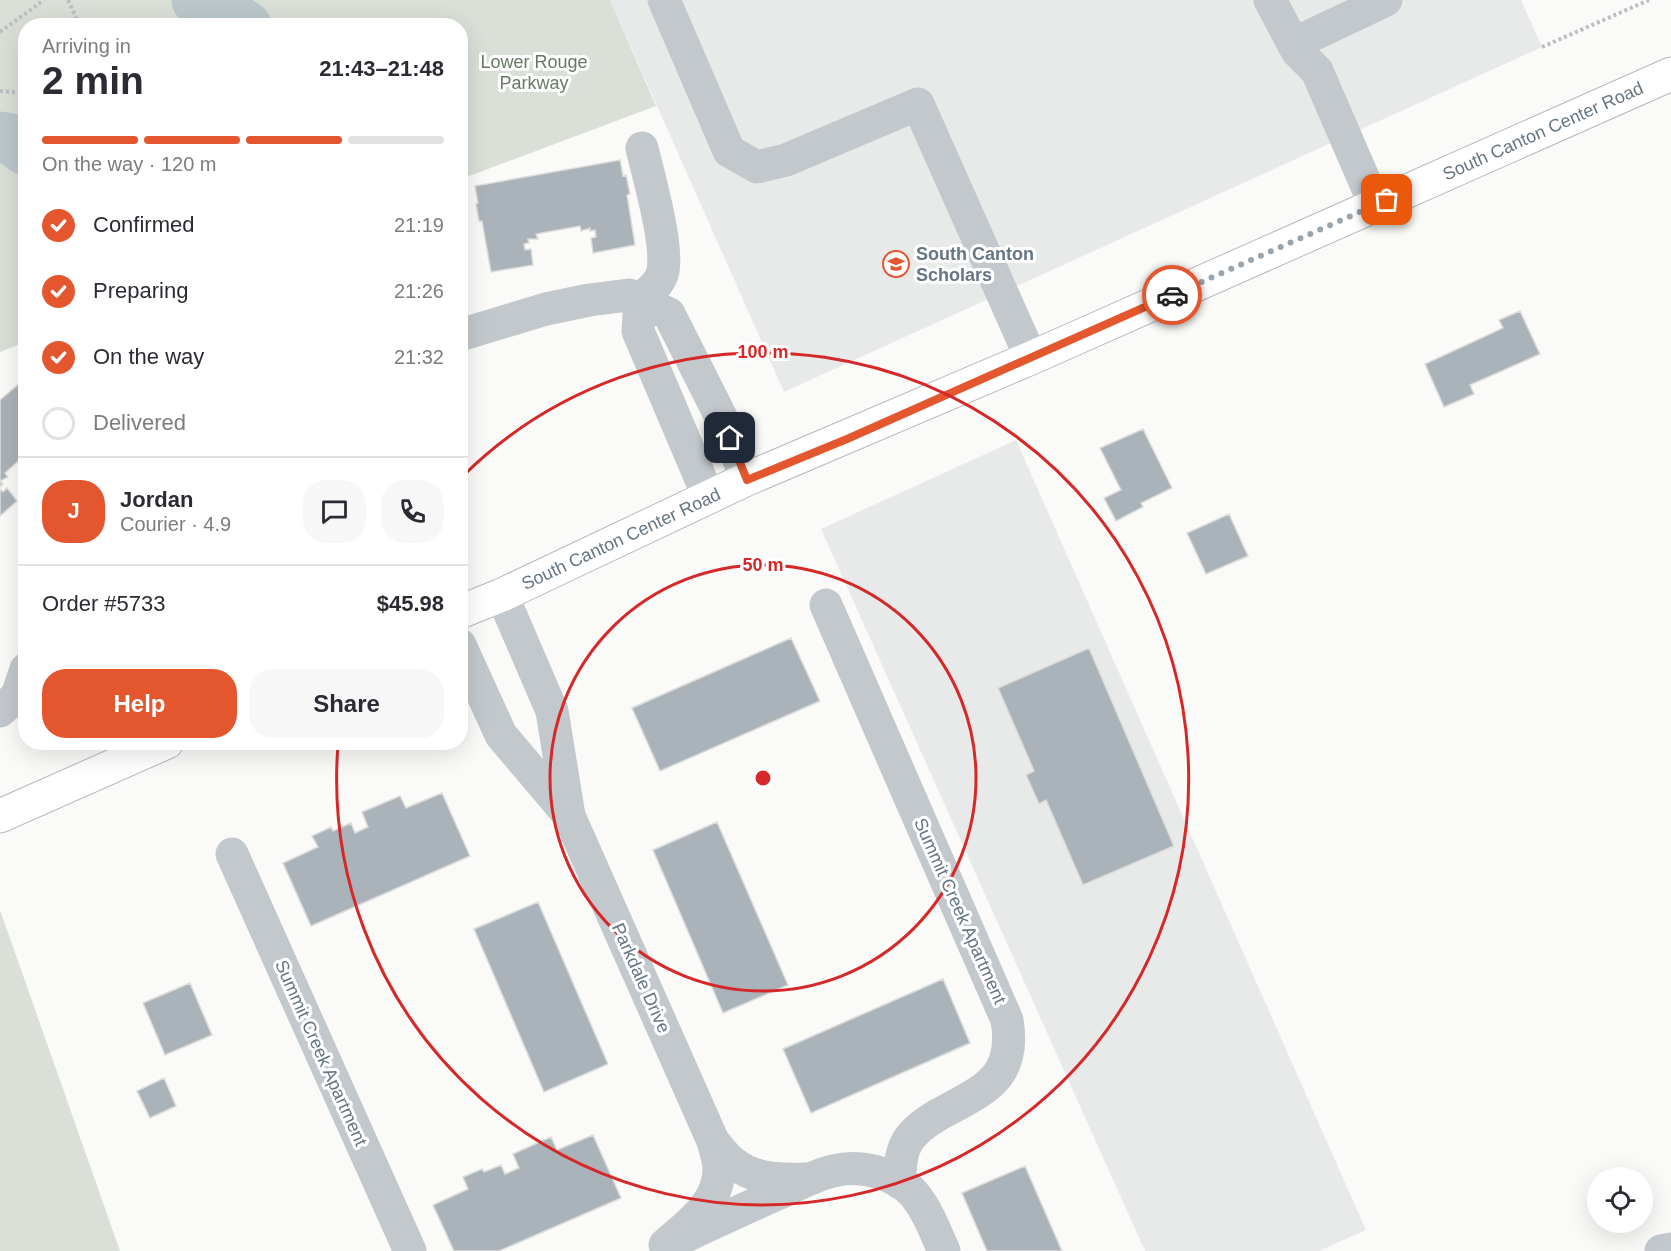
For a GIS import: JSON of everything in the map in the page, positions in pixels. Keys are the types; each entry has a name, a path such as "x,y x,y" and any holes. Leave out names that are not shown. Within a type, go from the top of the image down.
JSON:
{"main road":[{"name":"South Canton Center Road","path":"468,609 747,480 1031,358 1671,74"},
{"path":"0,816 149,750"}],"street":[{"path":"664,0 729,151 757,167 786,160 918,104 1031,358"},
{"path":"1270,0 1297,51 1317,71 1375,205"},
{"path":"1297,51 1308,37 1386,0"},
{"path":"642,148 662,242 663,272 656,286 640,299 638,331 709,498"},
{"path":"468,333 546,309 629,295 669,314 722,417 747,480"},
{"name":"Parkdale Drive","path":"502,595 552,711 569,816 713,1141"},
{"name":"Summit Creek Apartment","path":"826,605 1007,1020 1010,1038 1008,1056 1000,1073 988,1087 921,1126 906,1142 900,1164 900,1183"},
{"name":"Parkdale Drive","path":"468,663 501,735 569,816"},
{"path":"0,711 18,693"},
{"name":"Summit Creek Apartment","path":"232,854 410,1251"},
{"path":"713,1141 732,1162 755,1175 775,1180 810,1179"},
{"path":"661,1248 705,1209 712,1197 719,1168 713,1141"},
{"path":"661,1248 810,1179 833,1171 855,1168 881,1173 913,1193 926,1210 944,1251"},
{"path":"1661,1251 1671,1249"}],"path":[{"path":"19,18 44,0"},
{"path":"68,0 76,18"},
{"path":"1542,47 1649,0"},
{"path":"0,32 18,19"},
{"path":"0,91 18,92"}],"shaded area":[{"name":"South Canton Scholars","path":"610,0 1521,0 1542,47 784,392"},
{"path":"1016,440 1366,1230 1319,1251 1145,1251 821,529"}],"green space":[{"name":"Lower Rouge Parkway","path":"0,0 610,0 656,106 468,176 468,18 18,18 18,345 0,352"},
{"path":"0,910 120,1251 0,1251"}],"building":[{"path":"620,160 630,194 627,195 635,245 593,253 591,238 596,237 595,230 590,231 590,228 581,231 580,226 536,234 538,239 528,239 529,243 524,244 525,250 531,249 533,265 491,272 482,221 479,221 475,186"},
{"path":"1520,311 1540,354 1470,385 1474,394 1444,407 1425,364 1503,328 1499,320"},
{"path":"18,385 18,461 5,473 8,477 0,481 0,400"},
{"path":"1143,429 1172,488 1141,503 1143,507 1116,521 1104,498 1121,490 1100,448"},
{"path":"7,488 17,501 0,516 0,489 3,492"},
{"path":"1229,514 1248,556 1206,574 1187,533"},
{"path":"791,638 820,701 660,771 632,708"},
{"path":"1089,648 1174,846 1083,885 1046,800 1039,804 1026,775 1034,771 998,688"},
{"path":"442,793 470,856 311,926 283,863 318,847 312,836 331,827 333,831 351,823 355,833 368,827 362,812 400,796 406,808"},
{"path":"717,822 788,985 723,1013 653,850"},
{"path":"538,902 608,1064 544,1092 474,929"},
{"path":"943,979 970,1043 811,1113 783,1049"},
{"path":"190,983 212,1035 165,1055 143,1003"},
{"path":"164,1078 176,1106 150,1118 137,1091"},
{"path":"593,1135 621,1198 499,1251 454,1251 433,1205 468,1189 463,1177 482,1169 484,1172 501,1165 505,1174 519,1168 513,1154 551,1137 557,1150"},
{"path":"1025,1166 1062,1251 987,1251 962,1193"}],"waterway":[{"path":"197,0 213,6 233,18"},
{"path":"0,137 10,139 18,144"}],"way so far":[{"path":"1172,295 1387,200"}],"place":[{"name":"South Canton Scholars","path":"896,264"}],"route":[{"path":"730,438 747,480 847,439 1172,295"}]}
